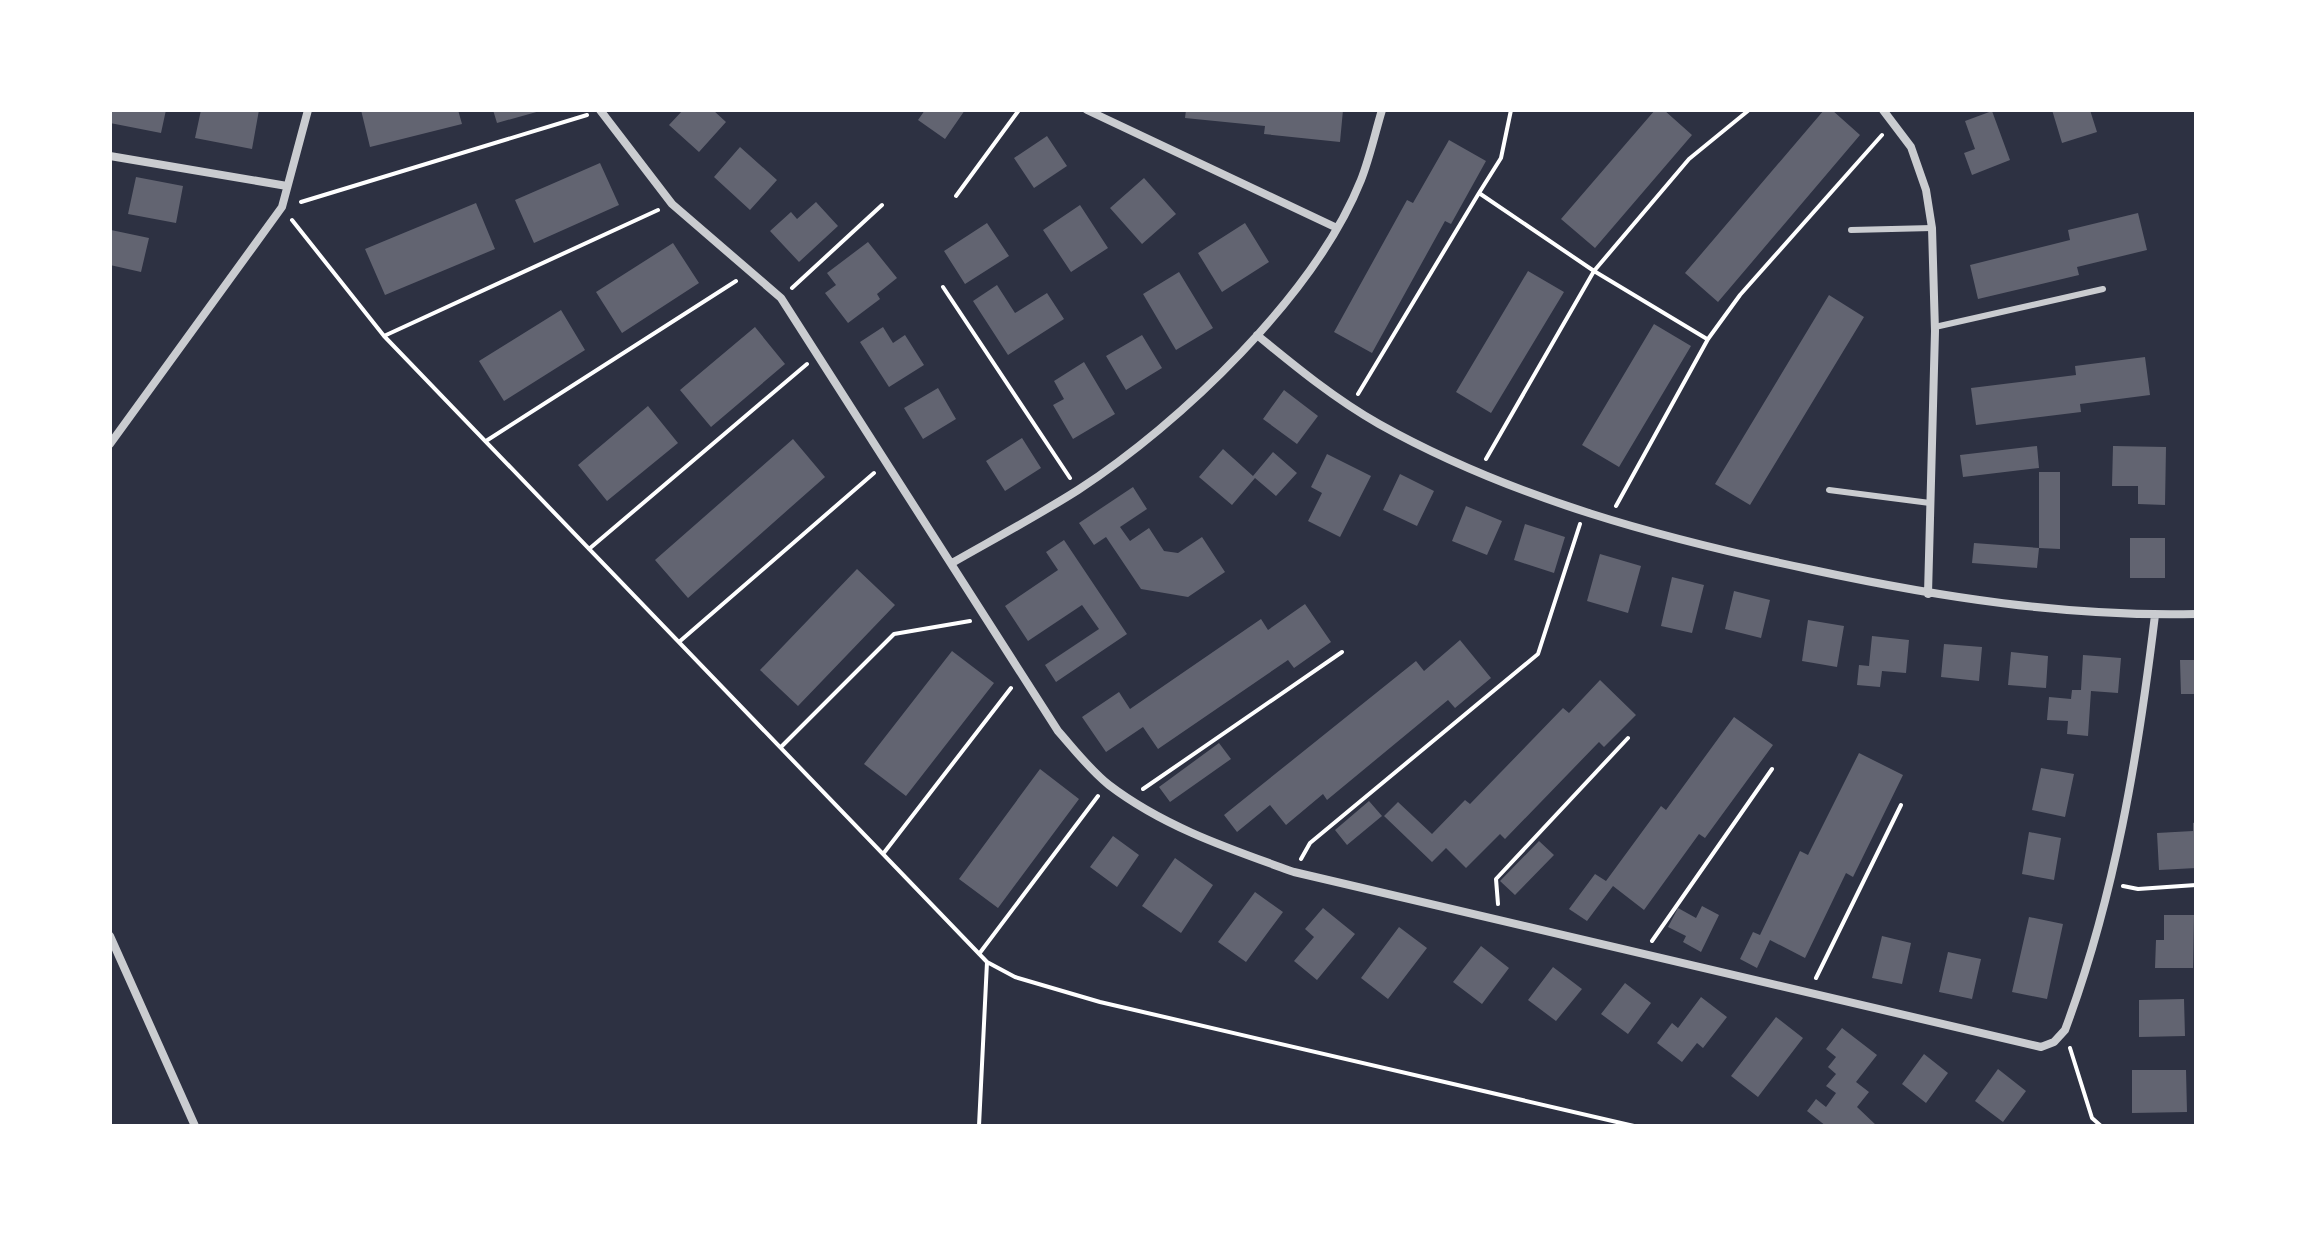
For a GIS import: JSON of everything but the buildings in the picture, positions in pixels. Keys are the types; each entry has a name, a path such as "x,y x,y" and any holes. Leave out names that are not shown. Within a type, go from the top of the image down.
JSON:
{"street":[{"path":"110,444 282,207 308,110"},
{"path":"600,110 672,204 781,298 1058,731 1107,783 1129,798 1216,844 1294,872 1641,956 2041,1047 2054,1042 2065,1030 2110,883 2140,738 2155,615"},
{"path":"1087,110 1337,228"},
{"path":"952,563 1078,490 1133,451 1257,335 1337,228 1361,180 1382,110"},
{"path":"1883,110 1911,147 1926,190 1932,228 1935,327 1928,594"},
{"path":"110,156 287,186"},
{"path":"1257,335 1379,424 1479,471 1608,520 1700,547 1928,594 2054,609 2155,615 2196,614"},
{"path":"110,936 195,1126"}],"lane":[{"path":"1851,230 1932,228"},
{"path":"1935,327 2103,289"},
{"path":"1829,490 1930,503"}],"path":[{"path":"600,110 282,207 384,336 987,962 1015,977 1100,1002 1634,1126"},
{"path":"956,196 1019,110"},
{"path":"1351,406 1501,158 1511,110"},
{"path":"1479,471 1594,271 1689,159 1749,110"},
{"path":"1608,520 1708,339 1740,295 1894,122"},
{"path":"1479,193 1594,271 1708,339"},
{"path":"384,336 672,204"},
{"path":"781,298 882,205"},
{"path":"486,441 751,272"},
{"path":"943,287 1078,490"},
{"path":"589,549 818,355"},
{"path":"679,642 888,461"},
{"path":"1294,872 1310,843 1538,654 1584,511"},
{"path":"781,747 894,634 984,618"},
{"path":"1129,798 1342,652"},
{"path":"883,854 1020,675"},
{"path":"1499,922 1496,879 1628,738"},
{"path":"1641,956 1772,769"},
{"path":"979,954 1107,783"},
{"path":"1808,995 1901,805"},
{"path":"2110,883 2138,889 2196,885"},
{"path":"979,1126 987,962"},
{"path":"2065,1030 2092,1118 2101,1126"}]}
